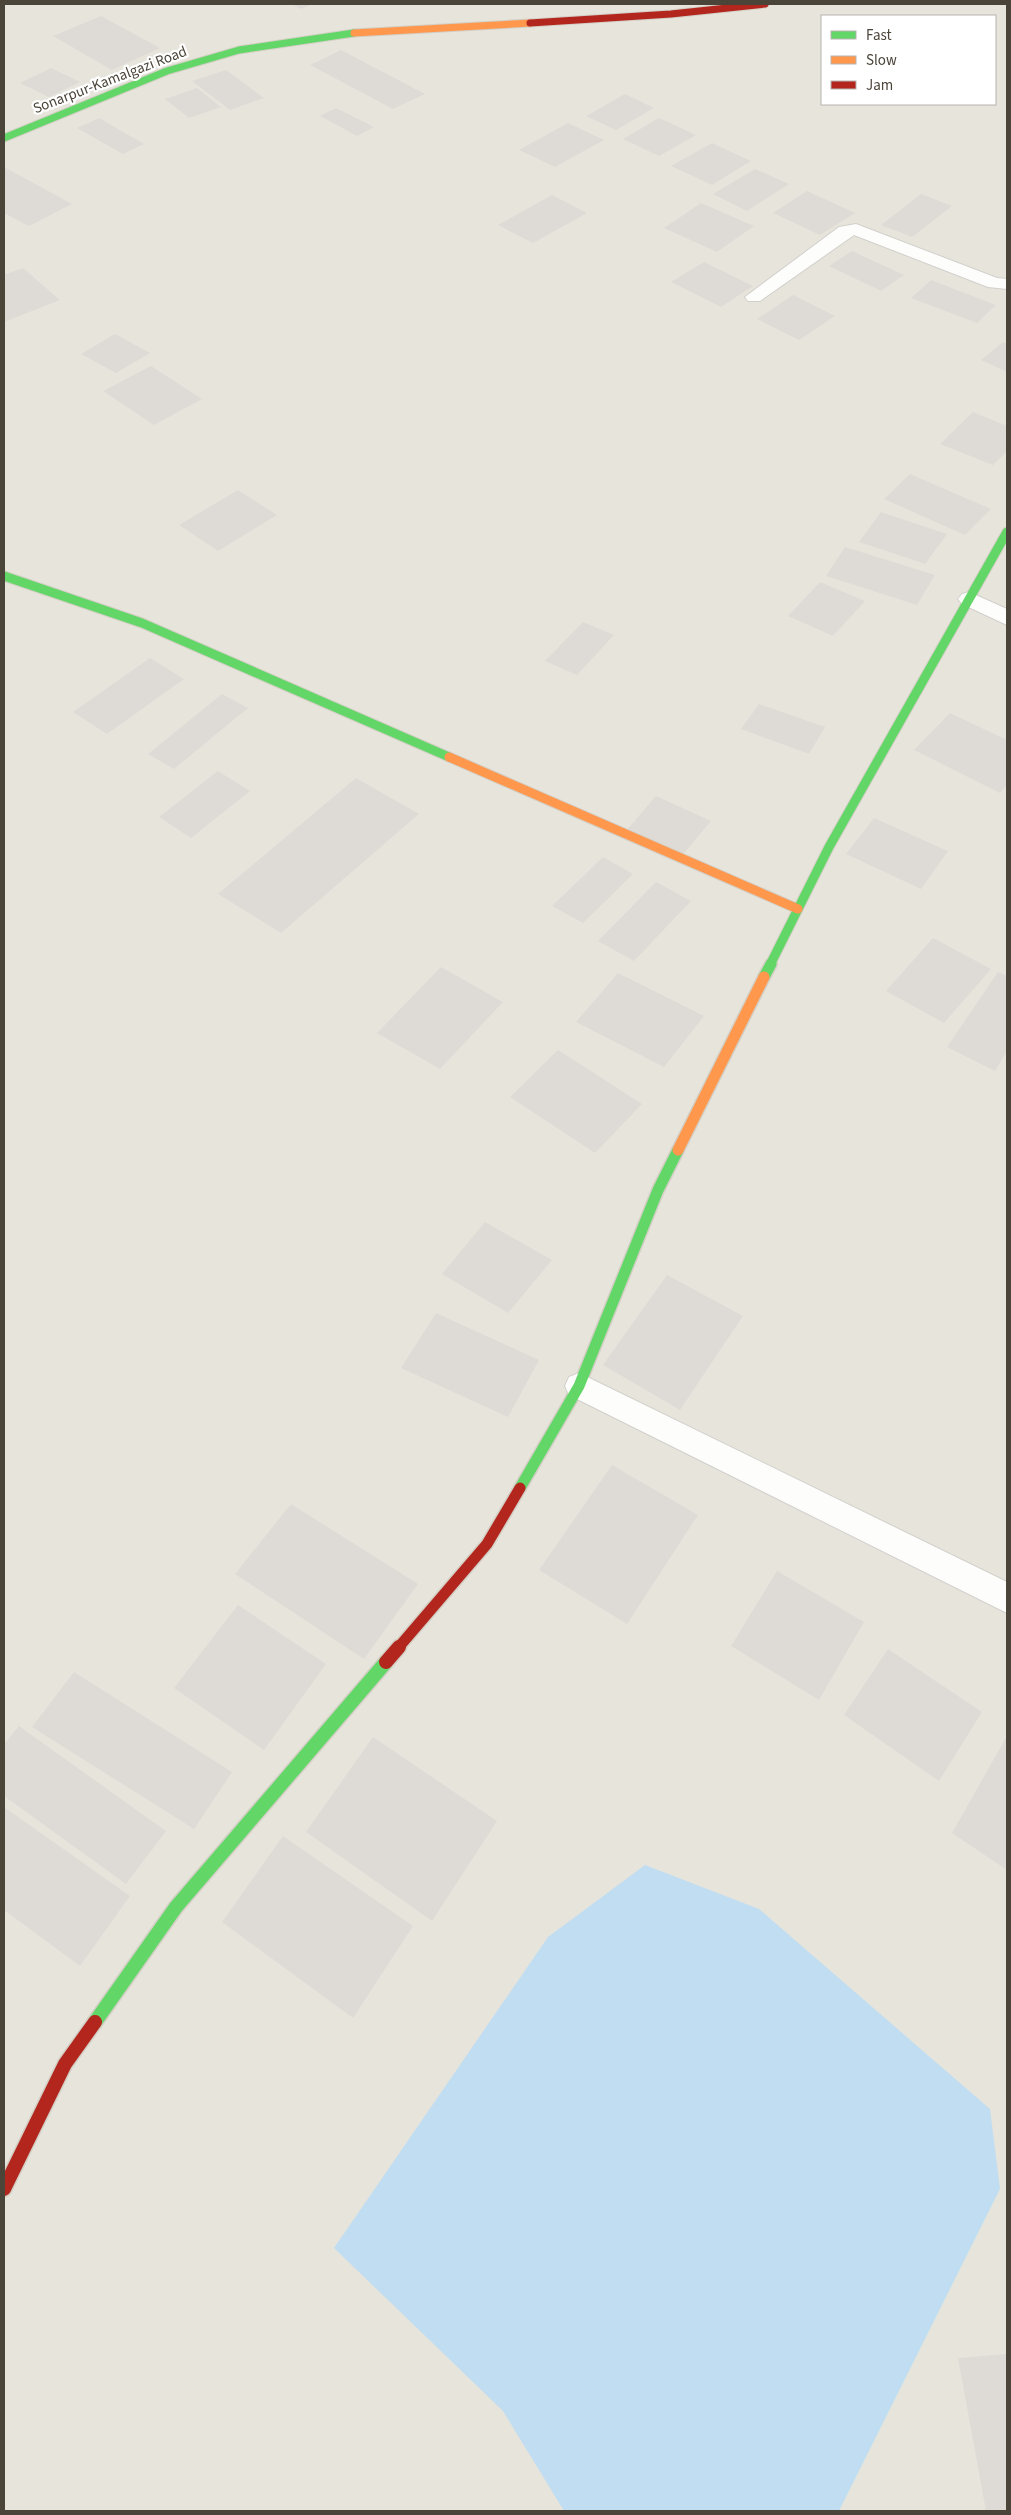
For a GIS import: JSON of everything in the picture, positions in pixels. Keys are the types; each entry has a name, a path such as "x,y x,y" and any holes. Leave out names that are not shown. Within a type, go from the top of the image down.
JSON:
{"street":[{"name":"Sonarpur-Kamalgazi Road","path":"4,138 166,71 239,50 340,34 671,14 762,4"},
{"path":"754,297 845,231 856,230 994,283 1007,284"},
{"path":"4,2189 65,2064 176,1907 487,1544 579,1386 658,1190 834,838 1007,532"},
{"path":"4,576 142,624 798,909"},
{"path":"969,599 1007,618"},
{"path":"579,1386 1007,1598"}],"shaded area":[{"path":"4,4 1007,4 1007,2511 4,2511"}],"water":[{"path":"645,1865 759,1909 990,2109 1000,2189 839,2511 564,2511 503,2411 334,2248 548,1937"}],"building":[{"path":"291,4 313,4 301,9"},
{"path":"101,16 160,48 112,70 53,36"},
{"path":"341,50 425,94 393,109 310,65"},
{"path":"51,68 80,82 49,97 20,83"},
{"path":"226,70 264,98 230,110 192,81"},
{"path":"197,88 221,107 189,118 165,99"},
{"path":"625,94 654,108 616,130 586,116"},
{"path":"336,108 374,127 357,136 320,116"},
{"path":"99,118 144,144 123,154 77,128"},
{"path":"659,118 696,135 659,156 623,139"},
{"path":"568,123 604,140 555,167 519,150"},
{"path":"712,143 751,161 712,185 671,166"},
{"path":"4,167 72,204 29,226 4,213"},
{"path":"755,169 789,184 747,211 713,194"},
{"path":"807,191 855,213 820,235 773,213"},
{"path":"921,194 952,206 912,237 881,225"},
{"path":"552,195 587,213 533,243 498,225"},
{"path":"701,203 754,226 717,252 664,228"},
{"path":"852,251 904,275 881,291 829,266"},
{"path":"704,262 753,286 721,307 671,282"},
{"path":"23,268 60,300 4,322 4,275"},
{"path":"931,280 996,305 977,323 911,298"},
{"path":"793,295 835,316 799,340 757,319"},
{"path":"115,334 150,353 116,373 81,354"},
{"path":"1003,342 1007,344 1007,372 981,360"},
{"path":"151,366 202,399 154,425 103,391"},
{"path":"973,412 1007,426 1007,451 993,465 940,444"},
{"path":"910,474 991,509 965,535 884,499"},
{"path":"238,490 277,515 218,551 179,525"},
{"path":"881,512 947,534 925,564 859,542"},
{"path":"845,547 935,575 917,605 826,576"},
{"path":"820,582 865,601 833,636 788,616"},
{"path":"583,622 614,635 577,675 545,661"},
{"path":"150,658 184,679 107,734 73,712"},
{"path":"222,694 248,708 174,769 148,754"},
{"path":"759,704 825,727 809,754 741,729"},
{"path":"950,713 1007,740 1007,785 1000,793 914,750"},
{"path":"218,771 250,791 191,838 159,817"},
{"path":"356,778 419,814 281,933 218,894"},
{"path":"656,796 711,821 680,858 625,832"},
{"path":"874,818 948,851 921,889 846,854"},
{"path":"603,857 633,874 583,923 552,906"},
{"path":"656,882 691,901 634,961 598,941"},
{"path":"933,938 991,969 944,1023 886,991"},
{"path":"441,967 503,1002 440,1069 377,1033"},
{"path":"998,972 1007,976 1007,1051 995,1071 947,1047"},
{"path":"618,973 704,1016 664,1067 576,1022"},
{"path":"558,1050 642,1104 595,1153 510,1097"},
{"path":"485,1222 552,1260 508,1313 442,1274"},
{"path":"667,1275 743,1316 680,1410 603,1365"},
{"path":"436,1313 539,1360 508,1417 401,1368"},
{"path":"612,1465 698,1515 627,1624 539,1570"},
{"path":"291,1504 418,1584 364,1659 235,1574"},
{"path":"777,1571 864,1622 819,1700 731,1646"},
{"path":"238,1605 326,1664 264,1750 174,1688"},
{"path":"888,1649 982,1712 939,1781 844,1715"},
{"path":"74,1672 232,1772 194,1829 32,1727"},
{"path":"19,1726 166,1831 126,1884 4,1796 4,1744"},
{"path":"1007,1736 1007,1870 952,1833"},
{"path":"373,1737 497,1821 432,1921 306,1832"},
{"path":"4,1807 130,1896 80,1966 4,1910"},
{"path":"283,1836 413,1926 353,2018 222,1922"},
{"path":"1007,2354 1007,2511 986,2511 958,2358"}],"traffic: fast":[{"path":"4,138 167,71 239,50 354,33"},
{"path":"764,977 829,847 1007,532"},
{"path":"4,576 142,623 449,757"},
{"path":"520,1488 579,1386 658,1190 678,1150"},
{"path":"95,2022 176,1907 386,1662"}],"traffic: slow":[{"path":"354,33 530,23"},
{"path":"449,757 798,909"},
{"path":"678,1150 764,977"}],"traffic: jam":[{"path":"530,23 671,14 765,4"},
{"path":"386,1662 487,1544 520,1488"},
{"path":"4,2189 65,2064 95,2022"}]}
